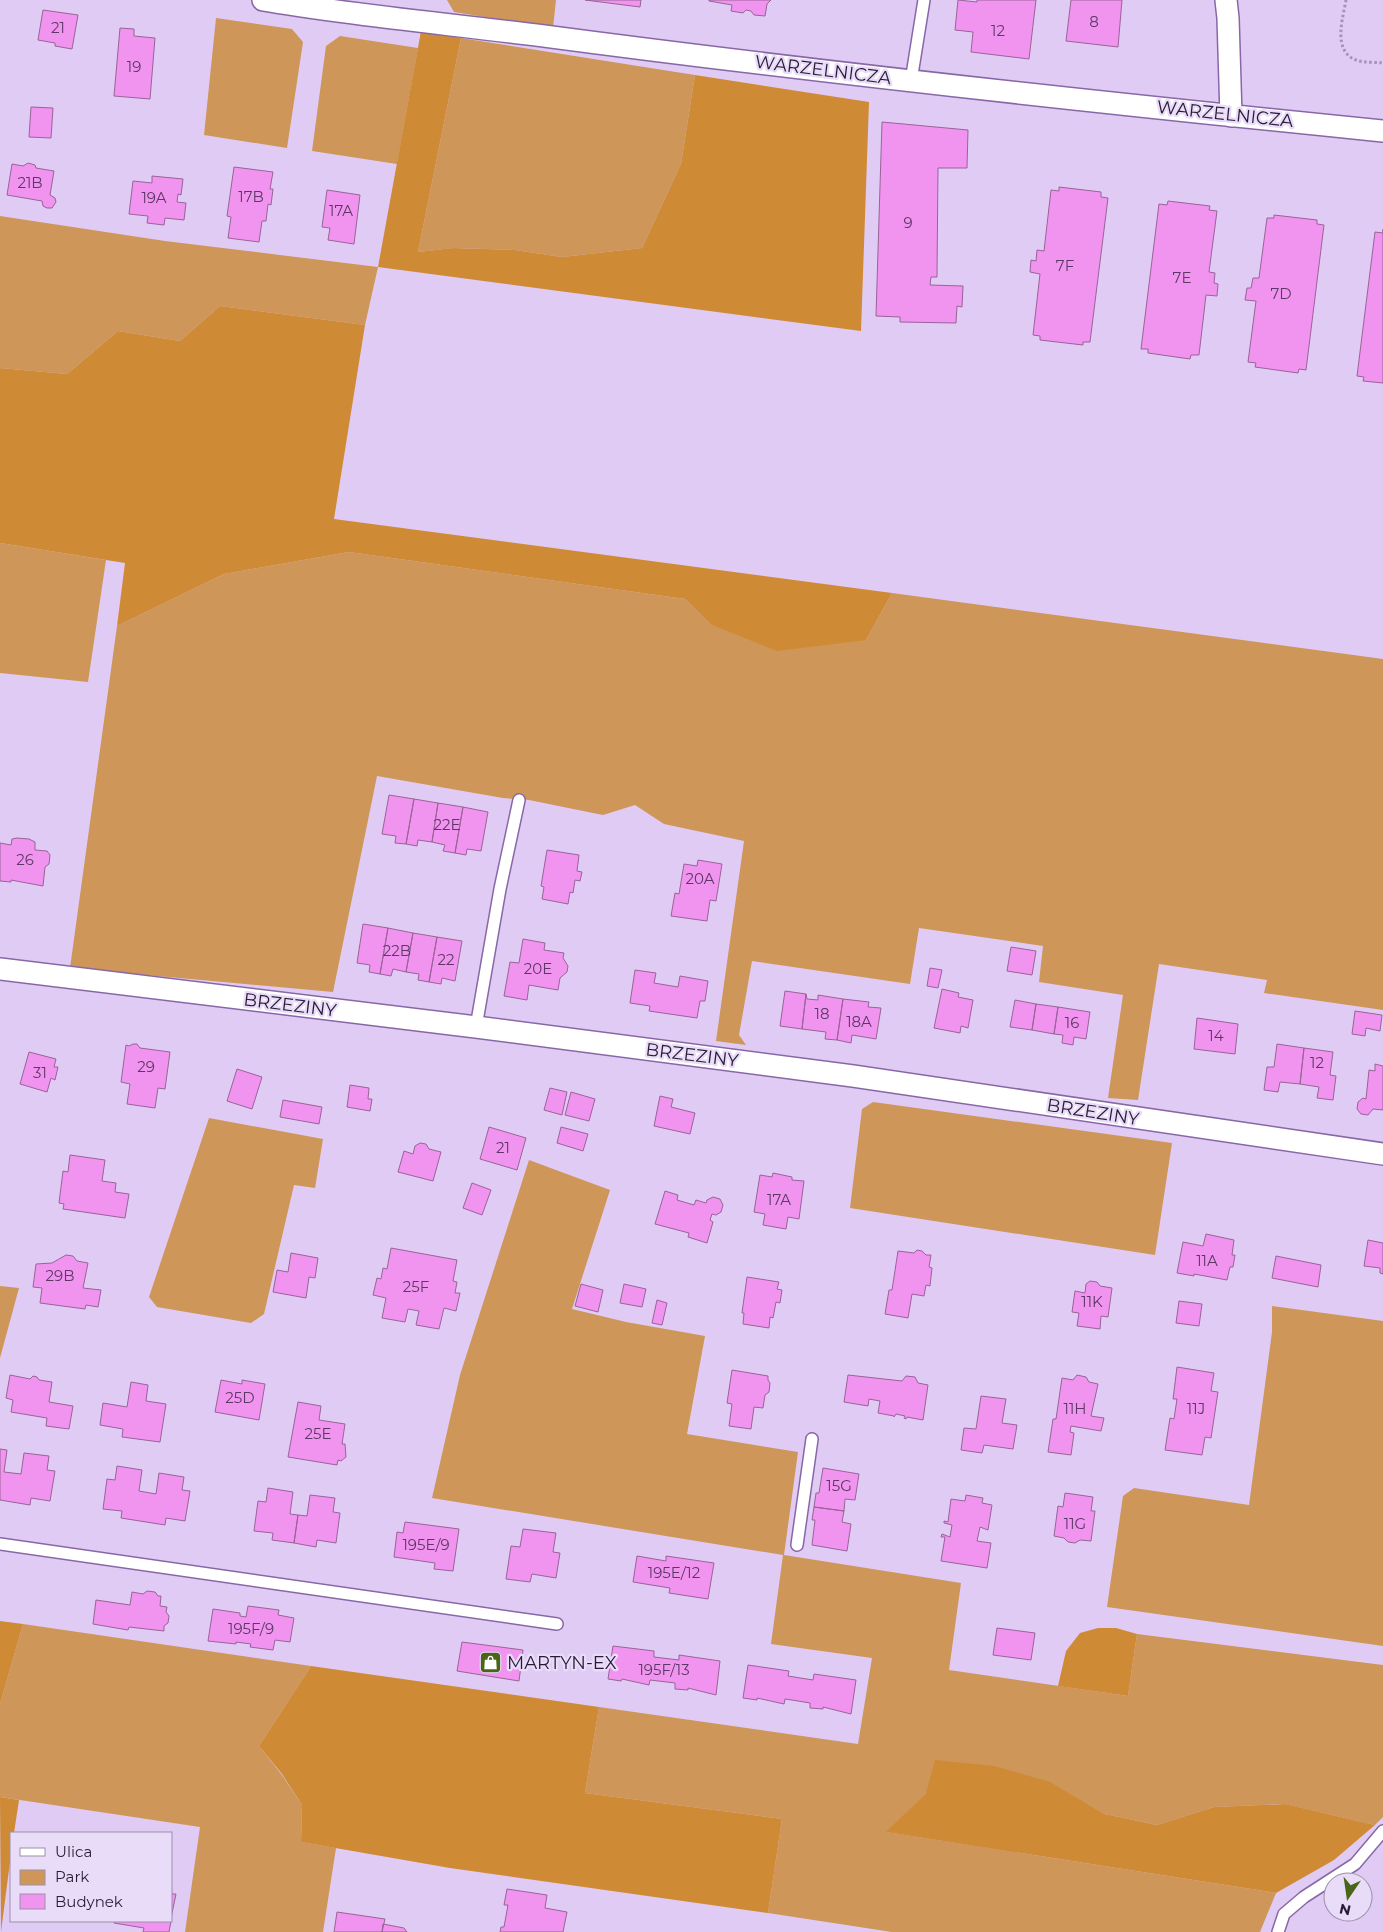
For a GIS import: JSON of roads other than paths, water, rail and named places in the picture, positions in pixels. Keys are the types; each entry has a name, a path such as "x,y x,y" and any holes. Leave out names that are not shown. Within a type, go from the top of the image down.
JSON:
{"street":[{"name":"WARZELNICZA","path":"263,0 321,10 440,22 911,81 1383,131"},
{"path":"1226,0 1231,116"},
{"name":"BRZEZINY","path":"0,969 476,1027 853,1076 1383,1154"}],"lane":[{"path":"911,81 924,0"},
{"path":"476,1027 500,889 519,800"},
{"path":"797,1545 812,1440"},
{"path":"0,1544 558,1624"},
{"path":"1278,1932 1284,1914 1304,1897 1355,1864 1383,1831"}],"place":[{"name":"MARTYN-EX","path":"491,1663"}]}
